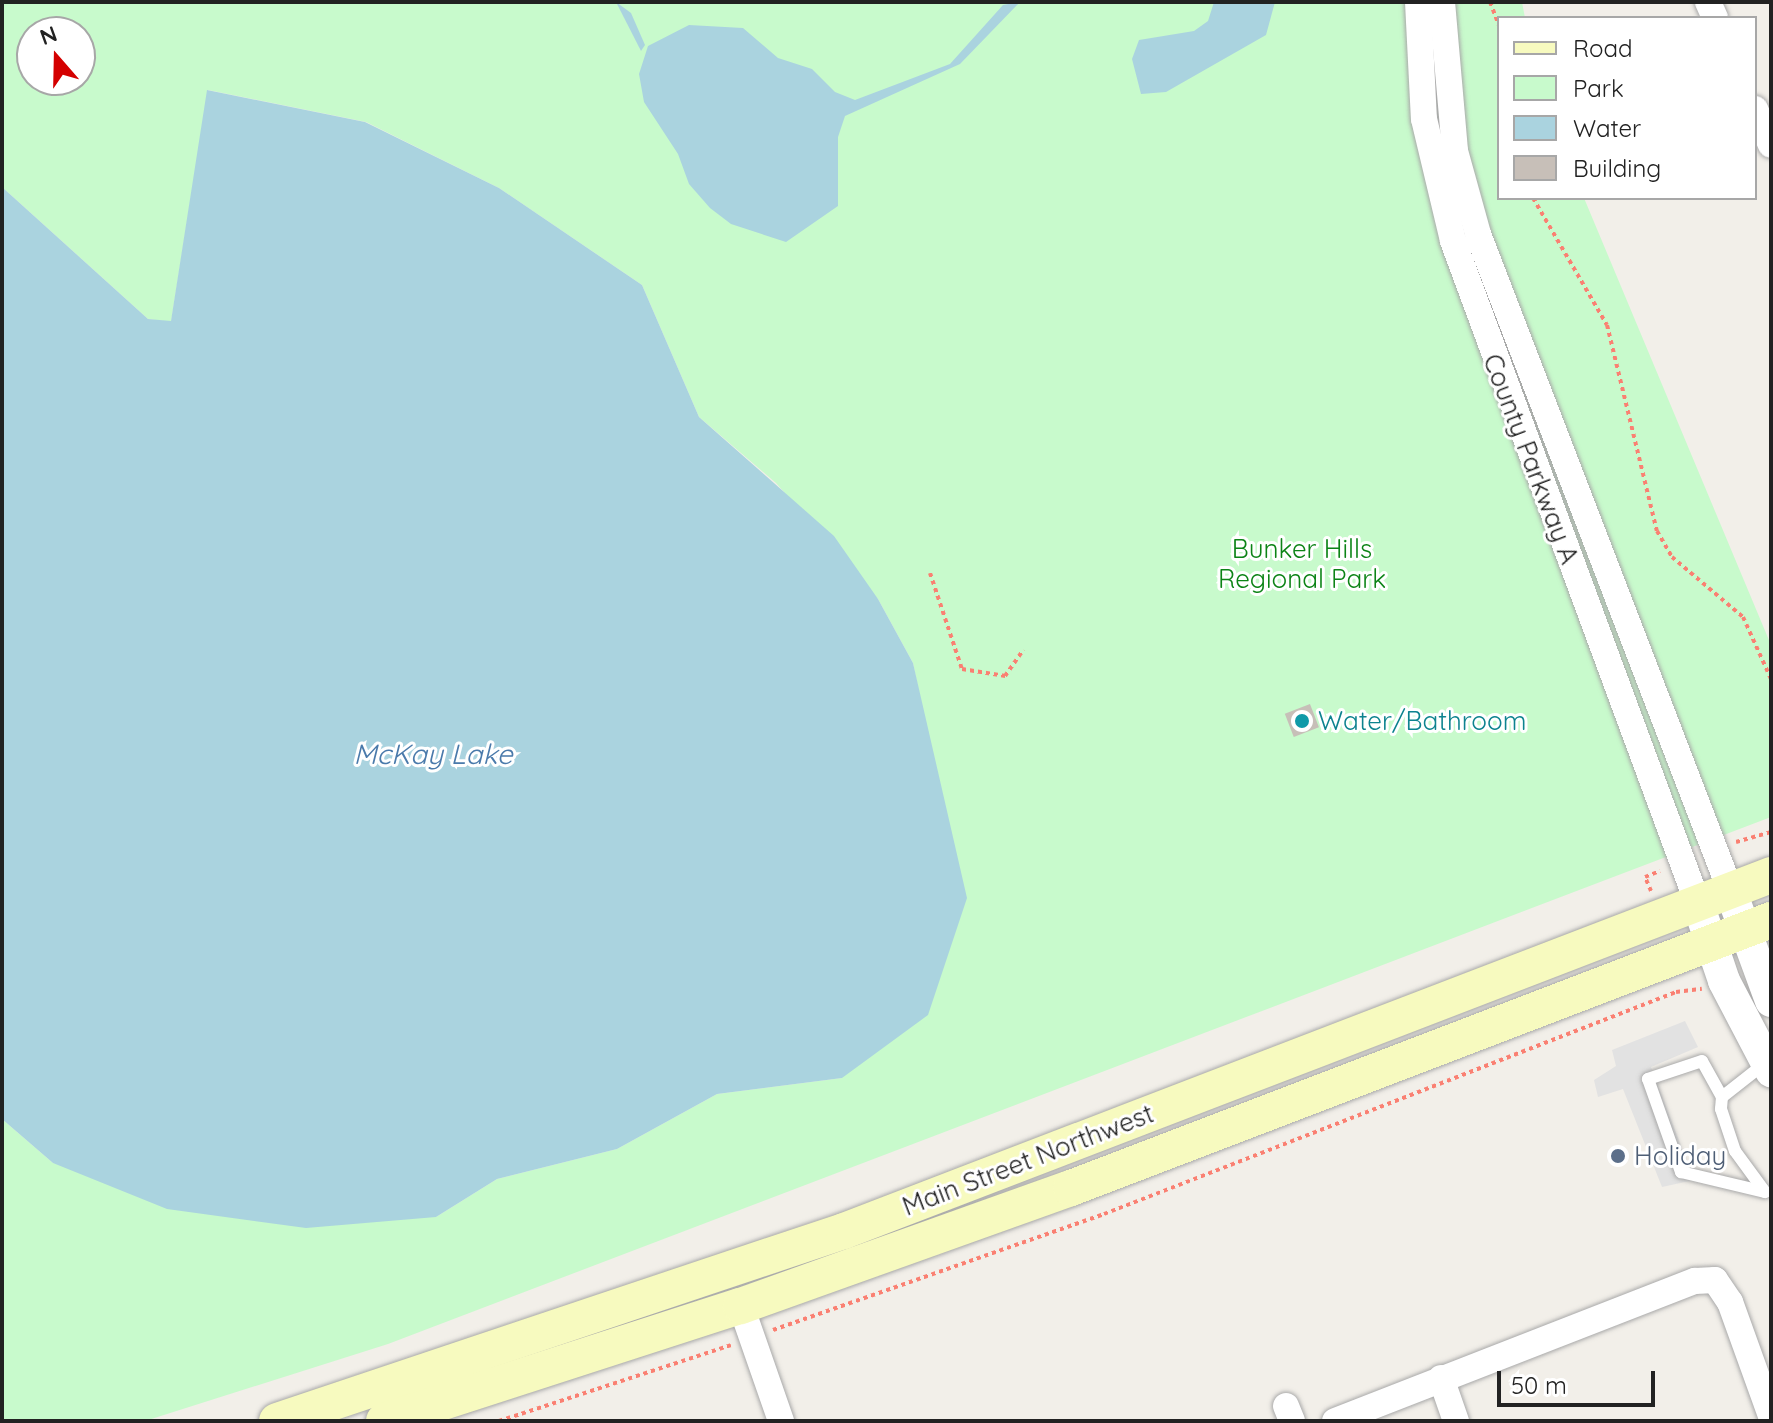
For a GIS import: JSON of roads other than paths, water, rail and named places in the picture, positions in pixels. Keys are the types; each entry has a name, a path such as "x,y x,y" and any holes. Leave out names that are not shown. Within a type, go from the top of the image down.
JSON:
{"main road":[{"name":"Main Street Northwest","path":"277,1421 844,1231 1771,875"},
{"name":"Main Street Northwest","path":"384,1421 741,1306 1113,1172 1758,925"}],"street":[{"name":"County Parkway A","path":"1418,2 1424,119 1453,241 1714,898"},
{"name":"County Parkway A","path":"1442,2 1455,151 1478,234 1714,898"},
{"path":"1757,114 1771,145"},
{"path":"1769,1067 1724,981 1711,943 1714,898 1758,925 1771,1001"},
{"path":"1335,1421 1695,1281 1715,1280 1761,1356 1771,1416"},
{"path":"741,1306 781,1421"},
{"path":"1441,1378 1456,1421"}],"lane":[{"path":"1702,1061 1722,1097 1723,1127 1747,1173 1768,1194 1681,1172 1648,1079 1702,1061"},
{"path":"1722,1097 1769,1067"}],"water":[{"path":"616,2 631,13 645,45 641,51"},
{"path":"1020,2 960,64 845,116 838,137 838,206 786,242 731,224 710,208 689,184 678,154 644,102 639,74 648,46 689,25 743,28 778,58 812,69 835,92 855,100 950,64 1003,5"},
{"path":"1214,2 1275,2 1266,35 1166,92 1141,94 1132,59 1139,40 1194,31 1208,21"},
{"name":"McKay Lake","path":"207,90 365,122 499,188 642,285 699,417 834,536 878,599 913,663 967,898 928,1015 842,1078 717,1094 617,1149 497,1179 436,1217 306,1228 167,1209 53,1163 2,1119 2,187 148,319 171,321"}],"place":[{"name":"Water/Bathroom","path":"1302,721"},
{"name":"Holiday","path":"1618,1156"}],"park label":[{"name":"Bunker Hills Regional Park","path":"1302,564"}]}
